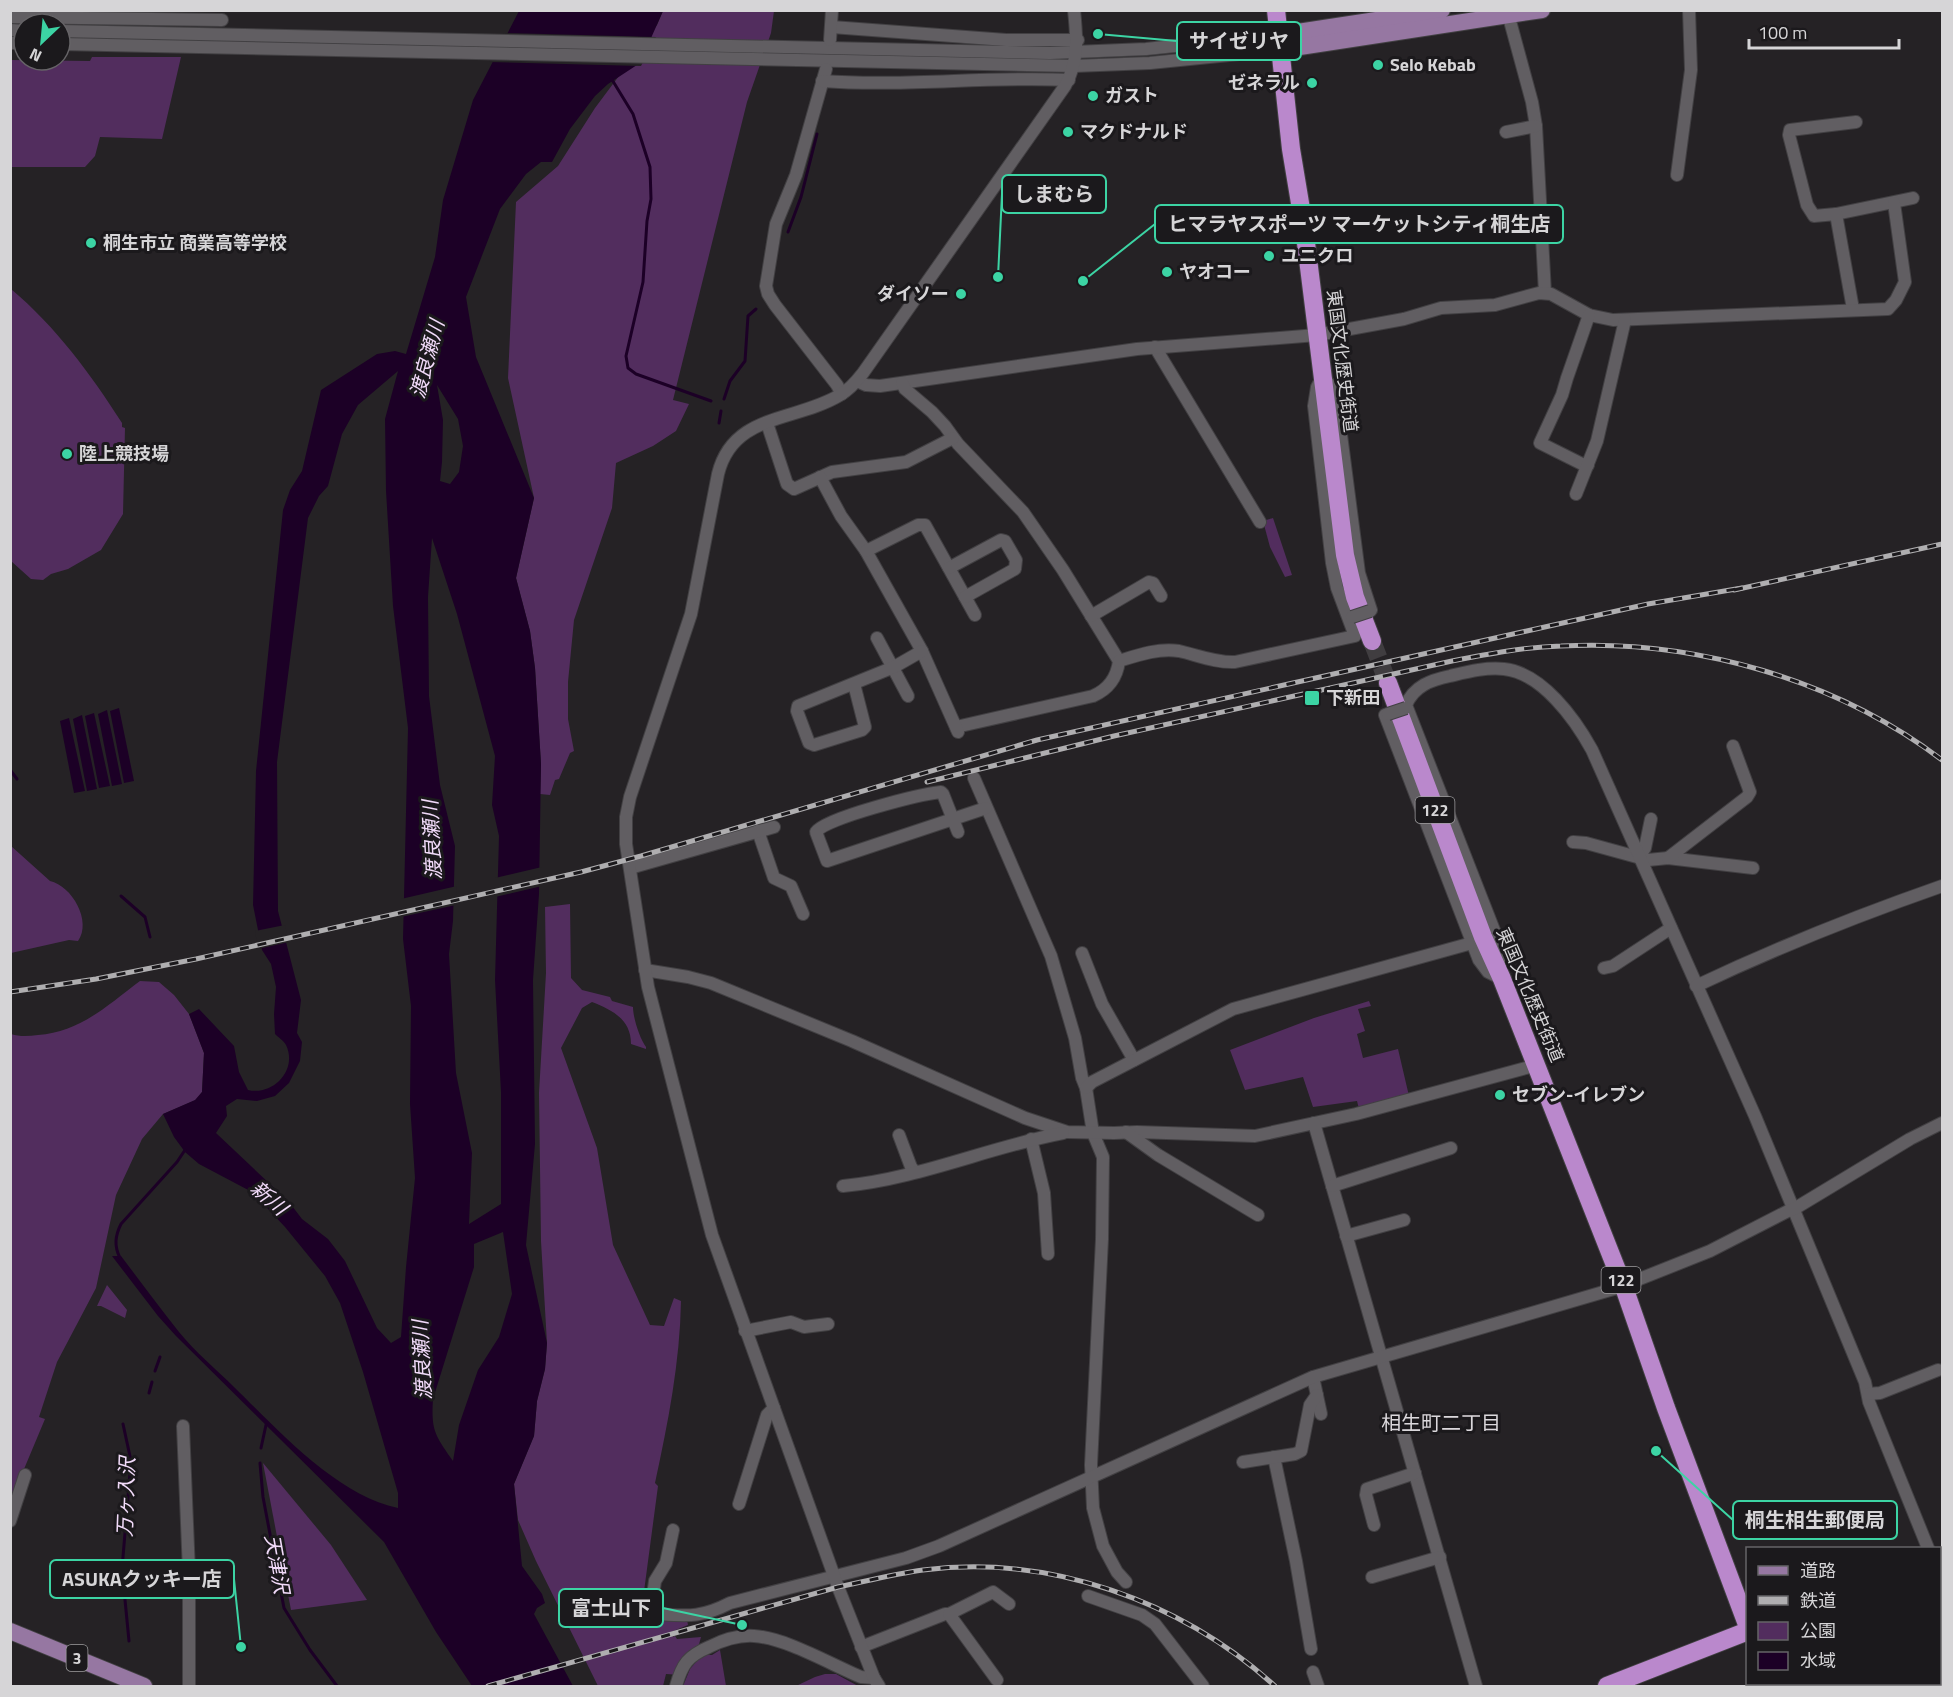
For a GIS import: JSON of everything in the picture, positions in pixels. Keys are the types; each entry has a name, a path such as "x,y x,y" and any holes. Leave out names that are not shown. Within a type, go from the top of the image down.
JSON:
{"highway":[{"name":"東国文化歴史街道","path":"1276,10 1345,555 1356,597 1372,641"},
{"name":"東国文化歴史街道","path":"1388,683 1483,937 1537,1065 1623,1286 1746,1624"},
{"name":"東国文化歴史街道","path":"1607,1686 1746,1630"}],"main road":[{"path":"1279,43 1442,10"},
{"path":"1279,43 1542,10"},
{"name":"3","path":"10,1631 144,1686"}],"street":[{"path":"832,10 831,33 900,31 1006,40 1078,40"},
{"path":"877,1682 861,1647 712,1235 645,970 625,827 627,808 691,614 723,460 729,449 742,434 824,403 842,394 857,381 1069,80 1077,53 1078,40 1074,10"},
{"path":"1677,175 1691,70 1689,10"},
{"path":"1507,13 1532,102 1536,126 1545,293"},
{"path":"10,17 174,15 222,20"},
{"path":"72,32 156,40"},
{"path":"72,44 156,40 807,55 1074,66 1161,63 1279,43"},
{"path":"807,55 1077,53 1279,43"},
{"path":"842,394 775,305 766,286 774,232 796,175 824,75 939,82 1008,78 1069,80"},
{"path":"1856,122 1790,130 1789,135 1810,212 1814,216 1836,214 1913,198"},
{"path":"1506,132 1536,126"},
{"path":"857,381 866,386 872,386 1155,348 1317,335 1404,319 1441,308 1495,305 1545,293 1589,315 1613,320 1888,309 1896,300 1905,282 1894,203"},
{"path":"1836,214 1853,309"},
{"path":"1588,465 1540,443 1562,395 1589,315"},
{"path":"1576,494 1597,441 1625,320"},
{"path":"1155,348 1260,522"},
{"path":"1119,661 1150,652 1172,650 1220,661 1235,662 1355,636 1332,563 1314,406 1317,387 1323,376 1332,388 1337,404 1359,573 1371,610 1350,618"},
{"path":"819,477 841,516 866,551 922,651 957,729 1093,696 1110,684 1119,661 1057,560 1023,512 953,438 932,412 905,389 902,382"},
{"path":"767,423 789,486 797,488 836,471 906,462 953,438"},
{"path":"866,551 921,524 928,529 975,615"},
{"path":"949,568 1001,540 1005,541 1016,560 1015,569 965,597"},
{"path":"1091,616 1149,582 1154,585 1161,596"},
{"path":"877,638 908,696"},
{"path":"854,684 865,727 862,730 814,745 809,743 797,711 798,706 894,668 922,651"},
{"path":"1406,708 1385,715 1472,943 1482,967 1492,975 1500,975 1503,957 1501,950 1406,708 1407,701 1422,685 1432,680 1491,669 1508,669 1525,675 1559,703 1581,730 1610,786 1794,1209 1865,1382 1869,1402 1928,1547"},
{"path":"1668,858 1747,797 1750,792 1733,746"},
{"path":"974,778 1052,956 1075,1038 1093,1133 1101,1148 1104,1171 1092,1477 1093,1508 1103,1546 1117,1572 1126,1582"},
{"path":"956,826 943,794 938,792 847,815 820,827 816,832 827,861 956,826 986,808"},
{"path":"1639,857 1645,848 1651,819"},
{"path":"630,868 774,827"},
{"path":"758,831 774,878 791,886 803,914"},
{"path":"1573,842 1586,843 1648,860 1668,858 1753,868"},
{"path":"1696,986 1873,911 1942,886"},
{"path":"1604,968 1613,966 1671,928"},
{"path":"1086,1088 1092,1082 1233,1009 1472,943"},
{"path":"1082,953 1102,1004 1134,1060"},
{"path":"645,970 711,983 852,1041 1025,1118 1067,1132"},
{"path":"843,1186 915,1172 1031,1139 1067,1132 1255,1136 1356,1114 1537,1065"},
{"path":"1314,1123 1476,1686"},
{"path":"673,1530 666,1563 655,1581 651,1610 656,1614 699,1616 730,1603 906,1558 939,1546 1313,1377 1623,1286 1710,1251 1794,1209 1910,1139 1942,1123"},
{"path":"1126,1132 1173,1165 1258,1215"},
{"path":"898,1135 915,1172"},
{"path":"1031,1139 1044,1193 1048,1254"},
{"path":"1332,1186 1451,1148"},
{"path":"1346,1236 1404,1220"},
{"path":"745,1331 791,1322 804,1327 828,1324"},
{"path":"1868,1394 1880,1393 1938,1370"},
{"path":"1313,1377 1321,1414"},
{"path":"1243,1462 1295,1454 1301,1451 1310,1405 1317,1395"},
{"path":"739,1504 766,1415 774,1408"},
{"path":"183,1426 189,1572 189,1686"},
{"path":"1274,1457 1296,1561 1311,1649"},
{"path":"1374,1525 1366,1495 1367,1490 1415,1473"},
{"path":"10,1521 25,1475"},
{"path":"1372,1577 1440,1557"},
{"path":"861,1647 949,1614 993,1592 1009,1604"},
{"path":"1088,1596 1133,1611 1155,1624 1203,1686"},
{"path":"949,1614 996,1680"},
{"path":"676,1686 691,1656 716,1644 749,1636 778,1641 877,1682"},
{"path":"1313,1672 1318,1686"}],"green space":[{"path":"663,11 774,11 771,33 747,102 673,400 689,404 676,431 653,446 616,463 612,508 574,620 568,682 568,719 574,751 570,753 559,779 555,780 550,795 540,794 541,764 535,668 530,631 516,578 534,498 508,378 516,202 558,166 595,108 657,25"},
{"path":"92,57 181,57 162,139 100,137 95,156 85,167 11,167 11,60 12,72 72,72 72,61 90,61"},
{"name":"陸上競技場","path":"11,289 43,319 85,369 110,404 122,423 122,427 125,428 123,514 101,550 43,580 31,579 11,561"},
{"path":"1273,518 1292,575 1285,577 1270,547 1263,521"},
{"path":"11,846 50,881 66,890 78,905 83,924 78,941 69,940 11,953"},
{"path":"570,904 571,978 582,990 610,997 612,1001 633,1007 637,1028 646,1047 646,1049 631,1044 628,1028 624,1022 607,1008 592,1002 582,1008 561,1048 597,1148 613,1245 650,1325 664,1326 674,1298 681,1301 676,1370 655,1483 658,1486 641,1614 652,1620 687,1620 688,1625 671,1632 673,1637 677,1639 701,1637 698,1648 682,1675 666,1674 663,1686 598,1686 518,1520 514,1484 534,1436 537,1401 545,1369 547,1343 541,1241 539,1093 546,973 545,907"},
{"path":"140,981 159,982 174,995 189,1014 204,1053 202,1092 196,1100 163,1114 142,1139 116,1195 96,1288 57,1362 39,1417 45,1419 19,1481 11,1508 11,1034 31,1036 67,1029 93,1016"},
{"path":"1369,1001 1371,1006 1358,1009 1365,1031 1357,1034 1363,1058 1398,1049 1409,1096 1359,1109 1357,1101 1313,1107 1303,1077 1245,1090 1230,1050 1314,1018"},
{"path":"107,1285 127,1310 125,1318 97,1306"},
{"path":"263,1463 331,1545 367,1600 291,1610"},
{"path":"720,1650 726,1686 683,1686 690,1669 702,1655 712,1655"},
{"path":"825,1674 836,1674 858,1686 796,1686"}],"water":[{"name":"渡良瀬川","path":"519,11 663,11 640,63 608,84 595,96 570,129 552,162 541,162 526,174 500,209 466,297 476,357 534,498 516,578 530,631 535,668 541,764 539,894 533,980 535,1144 526,1245 547,1343 545,1369 537,1401 534,1436 514,1484 522,1566 542,1594 545,1603 537,1608 534,1614 573,1686 472,1686 436,1632 384,1542 176,1336 112,1256 121,1256 192,1346 309,1459 353,1490 375,1501 398,1508 398,1493 363,1372 340,1303 325,1276 285,1227 252,1192 199,1164 185,1152 174,1137 163,1114 195,1100 202,1092 204,1053 189,1014 199,1009 234,1046 239,1072 248,1090 257,1091 274,1085 286,1072 289,1063 286,1045 275,1034 276,987 271,964 262,950 253,905 256,771 283,510 290,490 302,471 321,390 377,354 395,351 406,354 435,257 443,200 473,100","holes":["398,371 385,419 386,491 393,606 408,728 403,939 411,1006 410,1104 415,1178 401,1337 391,1343 377,1328 345,1261 328,1239 302,1219 289,1202 216,1133 227,1116 226,1106 237,1099 257,1101 275,1096 289,1083 300,1061 302,1042 297,1033 301,1000 278,911 277,762 308,518 319,496 328,486 342,434 358,405","437,385 458,419 463,446 459,472 450,484 440,481 443,420","432,538 457,614 495,756 492,805 499,836 495,980 501,1092 501,1204 469,1224 472,1153 456,1073 449,954 453,921 455,846 440,785 429,696 428,597","503,1232 512,1294 499,1337 478,1370 459,1425 453,1461 442,1445 434,1426 433,1399 474,1267 474,1244"]},
{"path":"119,708 134,781 124,783 110,711"},
{"path":"107,710 122,784 112,786 98,714"},
{"path":"94,713 110,786 99,788 85,716"},
{"path":"82,715 97,789 87,791 73,719"},
{"path":"69,718 85,791 74,793 60,721"}],"pier":[{"path":"504,33 656,37 641,66 489,62"},
{"path":"542,867 542,886 495,897 495,878"},
{"path":"457,886 456,905 401,917 401,899"},
{"path":"285,925 289,942 258,949 255,931"}],"waterway":[{"path":"611,78 633,114 650,167 651,199 647,221 643,282 626,356 628,368 636,374 711,401"},
{"path":"788,232 801,197 817,134"},
{"path":"724,399 730,381 745,361 748,316 756,309"},
{"path":"719,423 721,411"},
{"name":"新川","path":"11,771 17,779"},
{"name":"新川","path":"121,896 145,917 150,937"},
{"path":"120,1258 116,1241 121,1224 185,1150"},
{"name":"万ヶ入沢","path":"155,1371 160,1357"},
{"name":"万ヶ入沢","path":"149,1393 152,1382"},
{"name":"万ヶ入沢","path":"123,1424 131,1461 122,1569 129,1641"},
{"name":"天津沢","path":"261,1448 266,1425"},
{"name":"天津沢","path":"260,1463 263,1497 284,1608 310,1650 337,1686"}],"tunnel":[{"path":"1372,641 1388,683"}],"railway":[{"path":"1734,590 1942,544"},
{"path":"10,992 96,979 196,959 581,872 1037,740 1648,604 1742,588"},
{"path":"927,782 1114,736 1452,661 1520,649 1561,646 1662,649 1761,670 1809,686 1856,707 1900,732 1942,760"},
{"path":"488,1686 838,1587 923,1570 971,1567 1018,1569 1065,1577 1111,1590 1156,1608 1198,1630 1238,1656 1275,1686"}],"place":[{"name":"サイゼリヤ","path":"1098,34"},
{"name":"Selo Kebab","path":"1378,65"},
{"name":"ゼネラル","path":"1312,83"},
{"name":"ガスト","path":"1093,96"},
{"name":"マクドナルド","path":"1068,132"},
{"name":"桐生市立 商業高等学校","path":"91,243"},
{"name":"ユニクロ","path":"1269,256"},
{"name":"ヤオコー","path":"1167,272"},
{"name":"しまむら","path":"998,277"},
{"name":"ヒマラヤスポーツ マーケットシティ桐生店","path":"1083,281"},
{"name":"ダイソー","path":"961,294"},
{"name":"陸上競技場","path":"67,454"},
{"name":"下新田","path":"1312,698"},
{"name":"セブン-イレブン","path":"1500,1095"},
{"name":"桐生相生郵便局","path":"1656,1451"},
{"name":"富士山下","path":"742,1625"},
{"name":"ASUKAクッキー店","path":"241,1647"}],"district":[{"name":"相生町二丁目","path":"1441,1423"}]}
